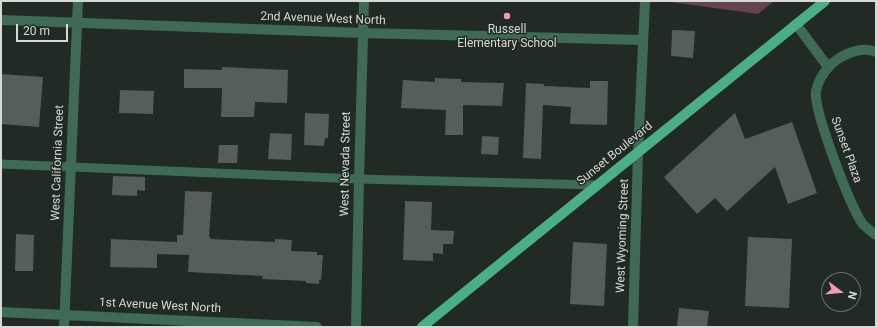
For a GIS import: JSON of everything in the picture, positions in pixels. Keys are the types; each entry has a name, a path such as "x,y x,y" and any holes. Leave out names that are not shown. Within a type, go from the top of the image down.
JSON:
{"main road":[{"name":"Sunset Boulevard","path":"422,327 825,1"}],"street":[{"name":"West California Street","path":"64,327 78,1"},
{"name":"West Nevada Street","path":"356,327 364,1"},
{"name":"West Wyoming Street","path":"633,327 638,153 645,1"},
{"name":"2nd Avenue West North","path":"1,20 363,33 643,40"},
{"path":"796,24 828,67"},
{"name":"Sunset Plaza","path":"876,52 863,50 854,51 836,60 828,67 816,90 816,101 822,124 850,201 868,230 876,235"},
{"name":"1st Avenue West North","path":"1,312 317,327"}],"lane":[{"path":"1,164 359,179 597,185"}],"shaded area":[{"path":"663,1 774,1 758,14"}],"building":[{"path":"672,30 695,31 693,58 671,56"},
{"path":"222,67 288,70 287,103 255,102 254,117 221,117 222,88 184,88 184,69 222,70"},
{"path":"1,74 43,77 39,127 1,124"},
{"path":"435,78 461,79 461,82 504,83 502,106 463,105 463,135 445,135 446,110 401,108 403,80 435,82"},
{"path":"590,81 608,81 607,125 570,124 571,107 543,105 541,159 523,158 526,83 544,84 544,86 590,88"},
{"path":"120,90 154,91 153,114 119,113"},
{"path":"305,113 329,114 328,138 325,138 324,146 304,145"},
{"path":"735,113 745,139 792,122 817,193 788,204 775,167 727,211 715,198 697,214 664,177"},
{"path":"270,133 292,134 291,160 268,159"},
{"path":"482,136 499,137 498,155 481,154"},
{"path":"219,145 238,145 237,163 218,163"},
{"path":"113,176 145,177 145,191 137,190 137,196 112,195"},
{"path":"185,191 212,192 210,239 275,242 275,239 292,240 291,251 317,252 317,255 323,255 321,280 319,280 319,284 306,283 306,281 262,279 263,276 188,272 189,255 157,254 157,268 110,267 111,239 177,242 177,235 183,235"},
{"path":"405,201 432,202 431,230 454,231 453,244 443,244 443,254 433,253 433,261 403,260"},
{"path":"16,234 34,235 33,271 15,271"},
{"path":"748,237 792,239 789,308 745,306"},
{"path":"573,242 607,244 604,306 570,304"},
{"path":"679,308 709,311 707,327 677,327"}],"place":[{"name":"Russell Elementary School","path":"507,16"}]}
